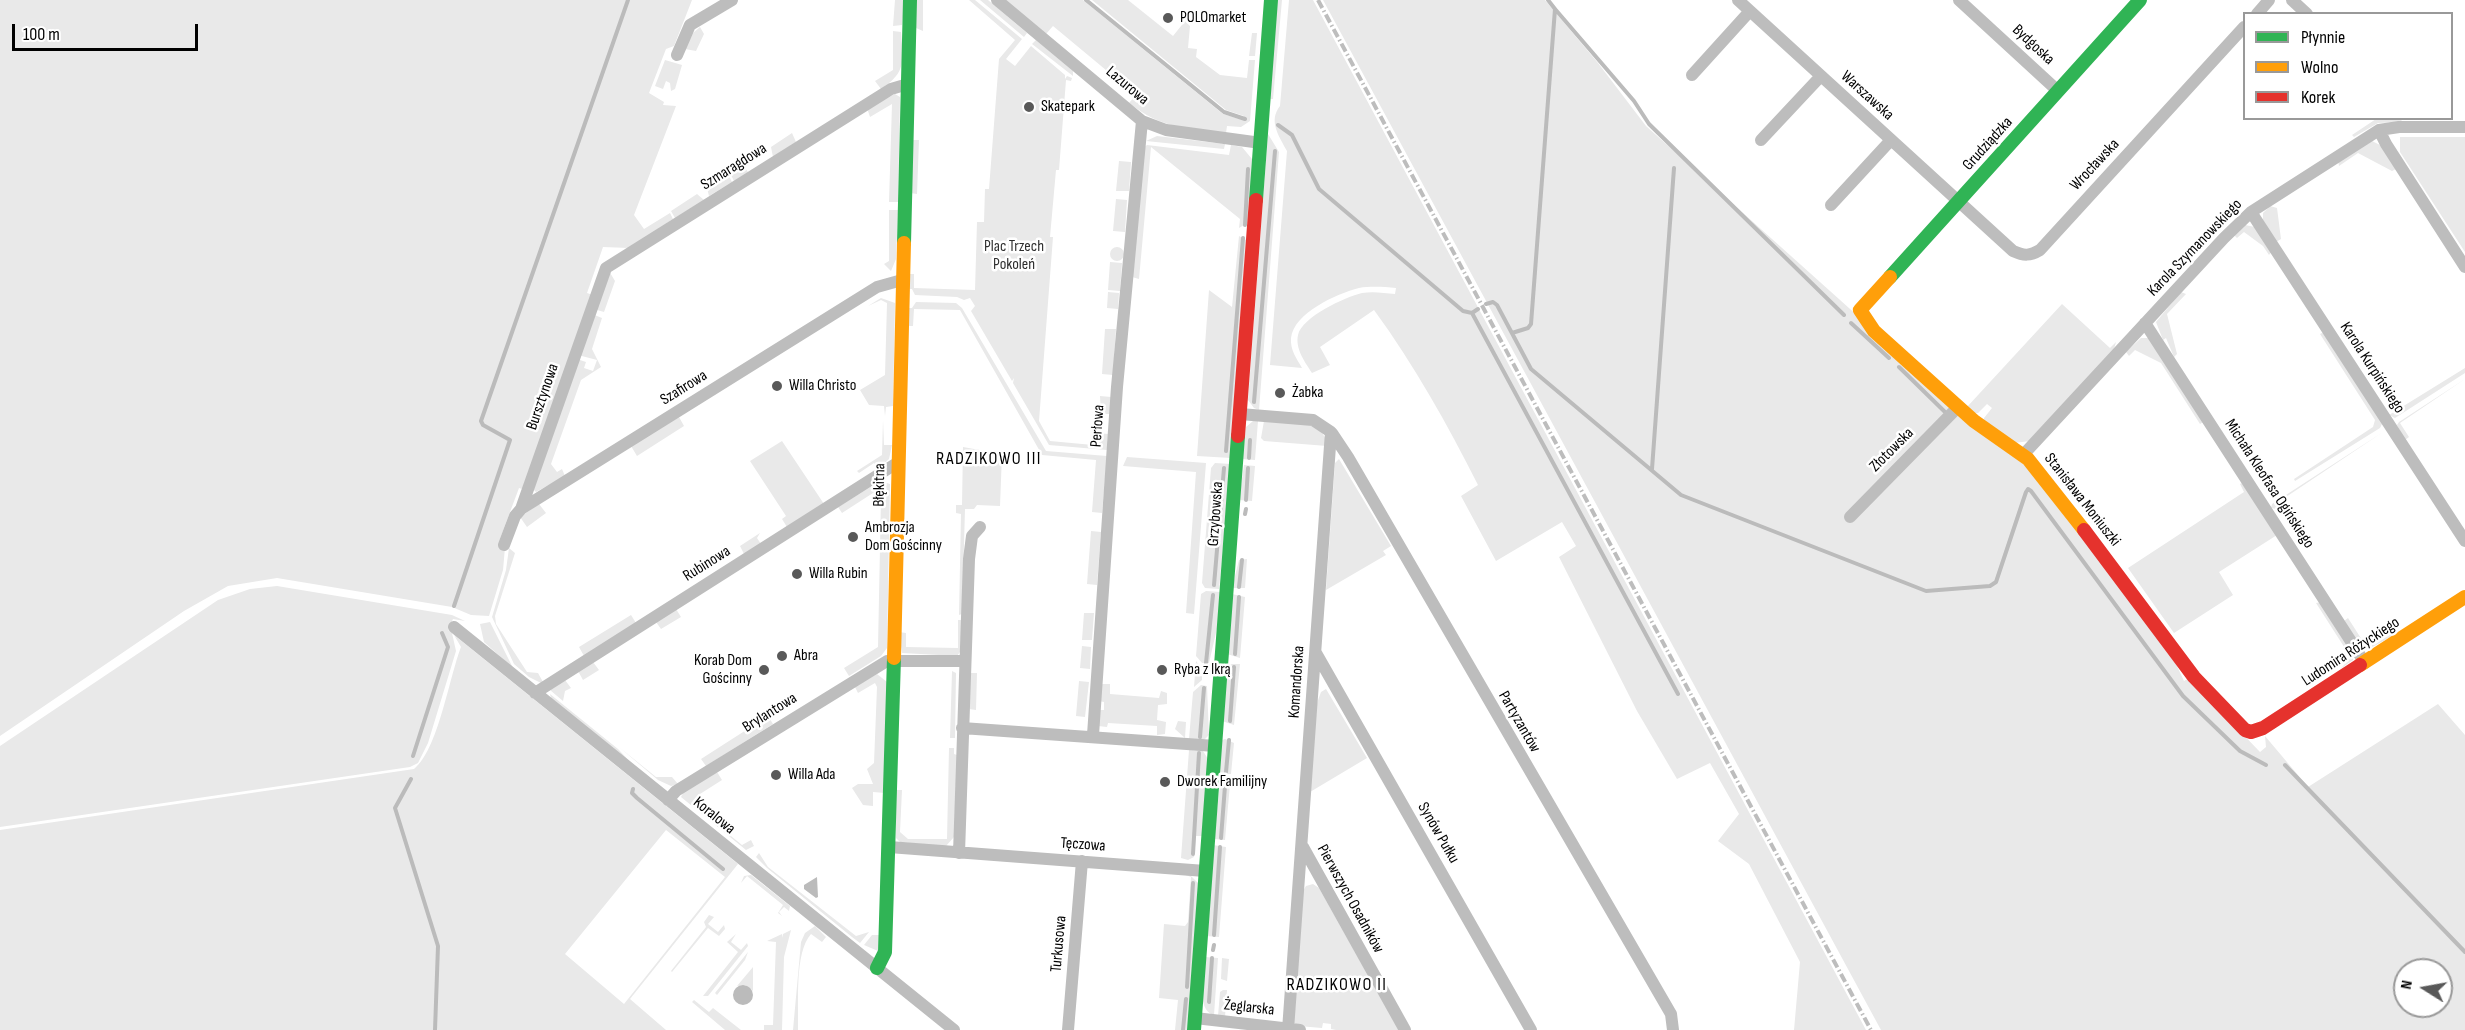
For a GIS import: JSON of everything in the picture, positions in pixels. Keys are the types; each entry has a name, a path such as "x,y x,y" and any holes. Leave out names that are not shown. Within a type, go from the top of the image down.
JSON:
{"street":[{"path":"676,55 690,25 732,0"},
{"name":"Błękitna","path":"877,968 885,952 889,847 910,0"},
{"name":"Lazurowa","path":"996,0 1142,121 1166,130 1261,143"},
{"name":"Grzybowska","path":"1194,1024 1271,0"},
{"name":"Warszawska","path":"1738,0 1958,202"},
{"name":"Bydgoska","path":"1959,0 2058,91"},
{"name":"Grudziądzka","path":"1860,310 2140,0"},
{"path":"2259,12 2269,0"},
{"path":"2292,0 2305,12"},
{"path":"1692,75 1750,11"},
{"name":"Wrocławska","path":"1958,202 2013,251 2022,255 2033,255 2243,28"},
{"name":"Warszawska","path":"1761,140 1820,76"},
{"name":"Szmaragdowa","path":"595,296 603,274 611,264 891,88 908,84"},
{"name":"Perłowa","path":"1093,735 1116,398 1142,121"},
{"name":"Karola Szymanowskiego","path":"2024,454 2145,322 2251,212 2379,130 2421,123 2465,127"},
{"path":"2379,130 2385,144 2465,267"},
{"name":"Warszawska","path":"1831,205 1891,140"},
{"name":"Karola Kurpińskiego","path":"2251,212 2465,541"},
{"name":"Szafirowa","path":"521,509 877,287 902,280"},
{"name":"Bursztynowa","path":"521,509 595,296"},
{"name":"Stanisława Moniuszki","path":"1860,310 1874,331 1958,407 1988,433 2024,454 2122,578 2194,677 2245,730 2254,732"},
{"name":"Michała Kleofasa Ogińskiego","path":"2145,322 2365,663"},
{"name":"Złotowska","path":"1850,517 1958,407"},
{"path":"1240,414 1313,420 1331,432"},
{"name":"Komandorska","path":"1292,1030 1302,846 1331,432"},
{"name":"Partyzantów","path":"1331,432 1348,457 1671,1014 1673,1030"},
{"name":"Rubinowa","path":"535,693 897,463"},
{"path":"504,545 515,516 521,509"},
{"path":"959,853 969,559 972,536 980,526"},
{"name":"Ludomira Różyckiego","path":"2254,732 2465,597"},
{"name":"Koralowa","path":"454,627 954,1030"},
{"name":"Synów Pułku","path":"1315,652 1531,1030"},
{"path":"893,660 965,661"},
{"name":"Brylantowa","path":"668,800 676,791 872,669 893,660"},
{"path":"962,728 1087,738 1093,735 1215,746"},
{"name":"Pierwszych Osadników","path":"1302,846 1405,1030"},
{"name":"Tęczowa","path":"889,847 1205,871"},
{"name":"Turkusowa","path":"1068,1030 1082,861"},
{"name":"Żeglarska","path":"1194,1024 1292,1030"}],"green space":[{"path":"0,0 692,0 674,46 666,49 649,93 664,102 663,105 676,106 634,215 644,229 670,213 673,219 629,248 603,247 587,293 593,295 525,490 519,488 498,544 505,547 503,570 489,616 471,615 452,607 277,578 228,586 184,611 0,736"},
{"path":"895,0 905,0 902,25 893,26"},
{"path":"916,0 923,0 923,31 916,28"},
{"name":"Plac Trzech Pokoleń","path":"969,0 975,0 1022,39 1006,59 1015,66 1031,46 1065,75 1065,79 1067,76 1072,78 1071,81 1066,80 1059,170 1056,170 1039,421 1050,441 1093,445 1097,442 1098,433 1108,434 1107,450 1049,445 1013,383 1014,378 1012,381 971,311 975,306 970,298 964,300 957,297 915,295 912,289 907,289 907,274 914,274 914,288 975,290 977,222 984,222 985,189 989,189 999,59 1015,40"},
{"path":"980,0 988,0 1027,33 1024,37"},
{"path":"1005,0 1083,0 1223,114 1243,120 1244,116 1226,110 1092,0 1128,0 1173,36 1185,21 1190,26 1188,48 1197,49 1196,57 1220,75 1247,78 1249,60 1255,60 1250,121 1241,127 1227,126 1226,133 1175,126 1152,118 1129,103 1136,95 1053,26 1046,34"},
{"path":"1277,0 1282,0 1273,99 1270,99"},
{"path":"1289,0 1313,0 1866,1030 1794,1030 1800,962 1749,864 1718,841 1739,814 1710,763 1677,779 1637,711 1559,557 1576,546 1562,522 1496,561 1461,496 1478,485 1430,396 1374,310 1320,347 1330,365 1312,373 1306,364 1297,340 1301,328 1307,321 1335,303 1355,295 1370,292 1395,294 1396,288 1359,288 1318,306 1300,320 1291,338 1293,350 1302,368 1270,365 1287,151 1276,128 1275,117 1280,106"},
{"path":"1323,0 1545,0 1598,63 1646,126 2043,482 2176,664 2184,681 2189,678 2260,752 2266,747 2265,736 2308,787 2438,704 2465,735 2465,1030 1881,1030"},
{"path":"700,27 704,34 696,51 685,49 693,33"},
{"path":"893,31 901,32 901,65 895,77 881,89 875,81 893,70"},
{"path":"1252,33 1257,33 1255,56 1249,56"},
{"path":"1036,40 1073,71 1073,76 1032,44"},
{"path":"665,60 682,65 675,89 671,91 670,83 666,81 663,89 655,86"},
{"path":"895,94 900,97 898,202 889,202 892,104 870,117 867,108"},
{"path":"2374,120 2402,120 2378,123 2354,137 2352,135"},
{"path":"792,133 796,142 773,157 771,147"},
{"path":"1268,134 1279,152 1259,410 1254,408 1248,400"},
{"path":"1157,136 1225,144 1224,149 1146,141"},
{"path":"2400,137 2465,137 2465,252 2400,152"},
{"path":"912,140 919,140 917,194 910,193"},
{"path":"2372,141 2382,146 2396,169 2392,171 2358,153 2339,166 2338,161"},
{"path":"1147,145 1229,155 1231,145 1242,147 1252,159 1249,222 1239,228 1240,219 1151,147 1139,279 1132,277 1143,148"},
{"path":"1119,161 1131,162 1129,191 1116,191"},
{"path":"743,165 748,172 734,181 730,173"},
{"path":"728,174 732,182 709,196 707,188"},
{"path":"697,194 704,200 675,218 671,211"},
{"path":"1116,199 1127,200 1125,232 1113,231"},
{"path":"2270,206 2277,208 2281,239 2276,242 2263,220 2263,213"},
{"path":"889,210 898,210 896,259 891,271 884,264 889,261"},
{"path":"2245,225 2255,227 2272,251 2269,255 2263,246 2244,232 2237,238 2234,235"},
{"path":"1239,236 1246,240 1231,458 1197,456 1209,290 1232,307"},
{"path":"1117,247 1122,249 1124,254 1122,259 1117,261 1112,259 1110,254 1112,249"},
{"path":"1110,262 1122,263 1120,291 1108,290"},
{"path":"609,271 615,281 604,312 594,309"},
{"path":"1108,292 1119,293 1118,309 1107,308"},
{"path":"2181,292 2186,294 2167,314 2177,354 2174,357 2166,338 2163,340 2156,322"},
{"path":"881,298 895,303 893,406 886,407 885,416 884,406 869,405 860,390 885,375 887,303 881,300 868,306"},
{"path":"916,302 956,303 962,308 1046,451 1107,456 1102,513 1092,512 1096,460 1042,455 960,310 914,309 913,326 906,326 906,308 912,308"},
{"path":"2062,304 2110,348 2116,342 2114,349 2030,441 2014,443 1984,425 1984,418 1992,408 1987,404 1978,413 1972,413 1967,407"},
{"path":"592,314 602,318 592,349 601,367 581,380 551,464 557,472 562,469 565,476 536,492 533,489 577,359 586,362 584,368 593,371 597,360 578,355"},
{"path":"1105,329 1116,329 1113,375 1102,374"},
{"path":"2324,332 2383,422 2380,428 2295,481 2294,479 2373,427 2375,420 2320,334"},
{"path":"2141,338 2149,338 2205,421 2200,424 2161,363 2135,350 2129,356 2126,352"},
{"path":"2465,368 2465,373 2395,418 2389,415"},
{"path":"2465,379 2400,423 2409,437 2405,440 2397,425 2399,422"},
{"path":"1100,396 1111,397 1110,414 1101,414"},
{"path":"679,417 684,426 637,456 631,446"},
{"path":"883,420 884,445 892,445 889,459 878,469 874,463 859,473 857,471 882,455"},
{"path":"1253,421 1258,421 1255,460 1242,459 1246,427"},
{"path":"1264,421 1303,423 1312,426 1325,437 1327,446 1264,441 1261,438"},
{"path":"2383,432 2280,501 2277,509 2271,508 2272,504"},
{"path":"782,441 824,504 787,527 782,519 786,516 750,461"},
{"path":"963,447 1002,454 1000,506 977,505 974,509 965,509 962,614 959,615 961,514 956,513 956,505 962,505"},
{"path":"1127,457 1206,463 1194,614 1186,613 1196,472 1123,466"},
{"path":"1339,459 1391,546 1383,551 1386,555 1326,590 1335,463"},
{"path":"1215,463 1231,464 1219,589 1205,588 1202,583 1211,468"},
{"path":"1244,465 1255,466 1252,501 1239,500"},
{"path":"880,481 890,484 887,648 881,656 849,676 844,668 878,647 881,497 873,493 842,513 838,507"},
{"path":"2244,482 2277,535 2219,572 2233,595 2174,633 2128,568 2244,492 2240,484"},
{"path":"539,504 546,513 527,527 520,517"},
{"path":"1091,531 1101,532 1097,585 1087,584"},
{"path":"760,533 757,538 761,544 744,554 740,546"},
{"path":"509,548 515,553 495,616 496,624 527,672 538,673 543,682 541,683 529,677 514,664 492,617 506,570"},
{"path":"1247,559 1245,588 1232,588 1239,560"},
{"path":"277,586 452,615 465,621 453,619 448,630 452,633 456,651 428,743 418,763 410,767 0,827 0,746 218,600 250,589"},
{"path":"1206,591 1221,592 1218,624 1209,663 1202,663 1196,656 1201,594"},
{"path":"1232,594 1245,597 1240,658 1227,654"},
{"path":"2321,602 2353,654 2353,660 2340,669 2346,663 2348,653 2316,603"},
{"path":"676,609 681,617 661,629 656,622"},
{"path":"1084,613 1094,613 1092,640 1082,640"},
{"path":"631,615 636,623 584,656 579,647"},
{"path":"2348,618 2364,643 2374,645 2394,632 2396,634 2367,650 2360,647 2344,621"},
{"path":"958,620 962,620 960,652 957,656 902,653 899,632 906,633 906,647 958,648"},
{"path":"490,622 513,668 484,642 480,624"},
{"path":"454,635 738,864 630,999 666,1030 0,1030 0,830 414,769 430,746 461,647","holes":["666,830 725,877 624,1004 565,954"]},
{"path":"1082,646 1091,647 1090,669 1080,668"},
{"path":"1196,661 1202,669 1202,680 1194,687"},
{"path":"593,662 599,670 583,680 578,671"},
{"path":"1240,664 1234,725 1222,721 1226,666"},
{"path":"952,671 956,673 955,738 950,738"},
{"path":"969,673 977,673 976,710 969,709"},
{"path":"877,674 887,682 885,793 873,792 873,806 863,805 852,788 858,784 873,784 867,769 874,763 877,687 875,683 858,693 855,687"},
{"path":"565,680 571,688 565,691 563,701 550,690"},
{"path":"1079,681 1089,682 1085,717 1076,716"},
{"path":"1102,684 1110,684 1110,694 1159,698 1161,691 1167,693 1167,704 1158,705 1157,720 1166,722 1165,734 1157,735 1157,726 1108,723 1107,727 1098,726 1099,710 1104,710 1104,702 1099,701"},
{"path":"1201,685 1207,686 1209,735 1204,740 1189,739 1193,692"},
{"path":"1326,689 1367,758 1310,792 1317,703 1321,692"},
{"path":"550,694 618,749 633,765 551,698"},
{"path":"768,716 773,724 706,766 701,759"},
{"path":"1178,721 1186,722 1185,738 1175,729"},
{"path":"1225,739 1234,743 1231,774 1218,774 1220,741"},
{"path":"619,747 656,777 672,777 678,784 671,786 658,780"},
{"path":"949,748 954,748 954,754 957,755 954,837 946,846 900,842 896,838 896,790 902,790 900,832 908,839 947,839"},
{"path":"1189,750 1203,751 1208,759 1202,836 1196,836 1194,857 1188,860 1181,858"},
{"path":"717,772 722,780 700,794 699,810 742,845 751,840 754,846 746,850 681,797 683,793"},
{"path":"1220,783 1230,784 1225,840 1214,839"},
{"path":"1213,845 1226,847 1219,937 1206,936"},
{"path":"759,853 768,867 856,936 869,932 860,943 767,868 756,857"},
{"path":"1183,874 1190,875 1198,883 1188,1030 1175,1030 1178,1000 1159,998 1164,924 1185,926 1188,922 1191,877"},
{"path":"751,875 790,906 789,911 784,907 779,912 782,916 778,913 783,905 747,876 741,883 744,876"},
{"path":"1313,884 1319,888 1399,1030 1336,1030 1331,1029 1331,1024 1323,1023 1322,1028 1298,1026 1294,1023 1303,891 1306,886"},
{"path":"709,915 714,917 708,924 718,932 724,925 725,929 719,936 708,928 672,972 706,927 704,922"},
{"path":"815,926 826,937 822,942 811,934 802,953 798,979 798,1030 793,1030 801,942 805,933"},
{"path":"791,930 784,957 782,1030 764,1030 764,1025 773,1025 776,942 767,941 782,934 782,938 783,934"},
{"path":"736,934 731,942 741,950 747,943 748,946 708,996 703,996 738,952 727,942"},
{"path":"872,935 881,935 878,951 864,945"},
{"path":"748,952 745,960 717,995 715,993"},
{"path":"1205,957 1218,958 1214,1015 1204,1006 1202,981"},
{"path":"1222,958 1229,959 1227,981 1221,979"},
{"path":"753,967 753,991 746,985 737,986"},
{"path":"1227,990 1225,1017 1218,1016 1220,992"},
{"path":"694,1000 709,1012 713,1008 741,1030 725,1030 692,1002"}],"shaded area":[{"path":"817,877 818,897 816,898 804,889 804,885"},
{"path":"743,985 750,988 753,995 750,1002 743,1005 736,1002 733,995 736,988"}],"waterway":[{"path":"454,606 510,440 483,425 481,421 628,0"},
{"path":"1086,0 1224,112 1245,119"},
{"path":"1512,333 1528,328 1531,324 1555,9 1548,0"},
{"path":"1555,9 1634,101 1649,124 1844,315"},
{"path":"1278,125 1292,135 1319,189 1463,311 1472,313 1478,309"},
{"path":"1254,402 1275,151"},
{"path":"1652,469 1674,168"},
{"path":"1245,225 1248,169"},
{"path":"1226,451 1243,238"},
{"path":"1486,304 1493,302 1497,305 1531,369 1681,495 1926,591 1990,586 1996,582 2028,489 2183,696 2240,751 2266,765"},
{"path":"1472,313 1678,694"},
{"path":"1851,323 1889,358"},
{"path":"1899,367 1945,412"},
{"path":"1249,458 1250,440"},
{"path":"1214,585 1224,468"},
{"path":"1246,500 1248,468"},
{"path":"1245,514 1246,509"},
{"path":"1239,587 1242,560"},
{"path":"1206,663 1213,595"},
{"path":"1235,654 1239,597"},
{"path":"413,756 448,647 442,633"},
{"path":"1230,721 1234,667"},
{"path":"1200,737 1204,688"},
{"path":"1226,772 1229,740"},
{"path":"1193,854 1199,753"},
{"path":"2285,765 2465,952"},
{"path":"411,779 395,808 438,946 435,1030"},
{"path":"1221,838 1225,786"},
{"path":"633,789 632,793 637,798 723,869"},
{"path":"1214,935 1220,847"},
{"path":"1187,987 1193,883"},
{"path":"1213,950 1214,945"},
{"path":"1209,1002 1212,958"},
{"path":"1183,1030 1186,999"}],"railway":[{"path":"1318,0 1871,1030"}],"traffic: fast":[{"path":"904,243 910,0"},
{"path":"1256,200 1271,0"},
{"path":"1890,277 2140,0"},
{"path":"1194,1030 1238,436"},
{"path":"877,968 885,952 894,658"}],"traffic: slow":[{"path":"894,658 904,243"},
{"path":"1890,277 1860,310 1874,331 1974,421 2028,459 2084,530"},
{"path":"2360,665 2465,597"}],"traffic: jam":[{"path":"1238,436 1256,200"},
{"path":"2084,530 2194,677 2245,730 2251,732 2263,728 2360,665"}],"place":[{"name":"POLOmarket","path":"1168,18"},
{"name":"Skatepark","path":"1029,107"},
{"name":"Willa Christo","path":"777,386"},
{"name":"Żabka","path":"1280,393"},
{"name":"Ambrozja Dom Gościnny","path":"853,537"},
{"name":"Willa Rubin","path":"797,574"},
{"name":"Abra","path":"782,656"},
{"name":"Korab Dom Gościnny","path":"764,670"},
{"name":"Ryba z Ikrą","path":"1162,670"},
{"name":"Willa Ada","path":"776,775"},
{"name":"Dworek Familijny","path":"1165,782"}],"district":[{"name":"RADZIKOWO III","path":"989,459"},
{"name":"RADZIKOWO II","path":"1337,985"}]}
